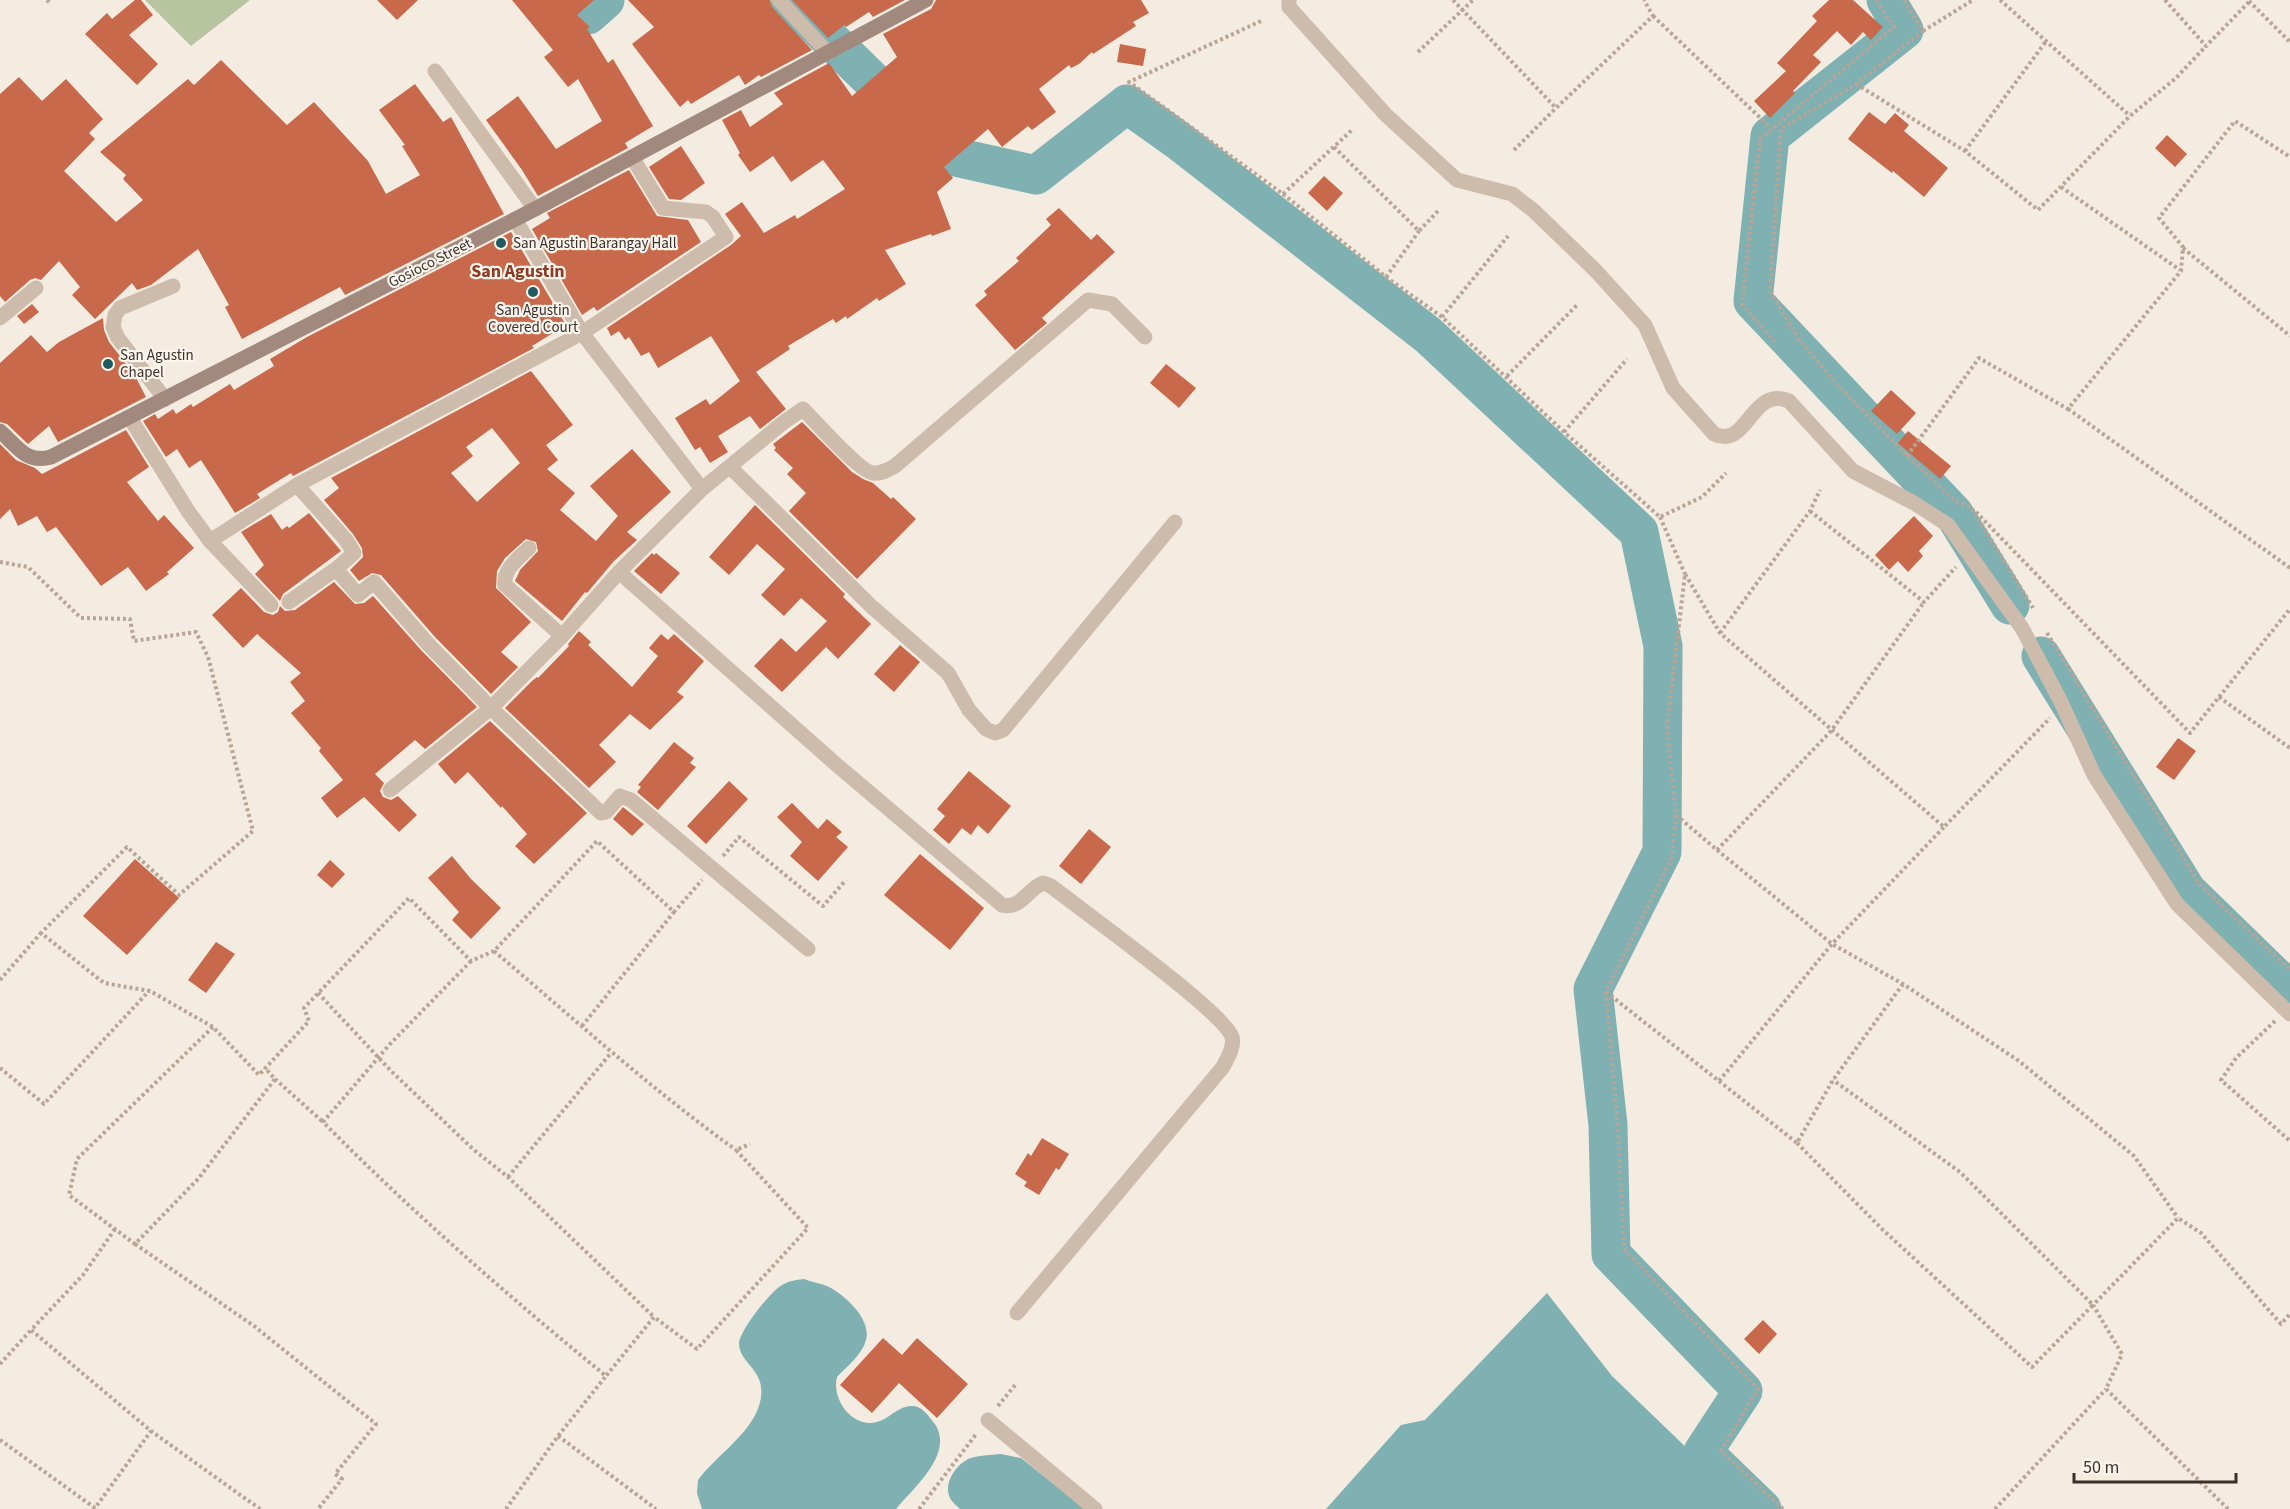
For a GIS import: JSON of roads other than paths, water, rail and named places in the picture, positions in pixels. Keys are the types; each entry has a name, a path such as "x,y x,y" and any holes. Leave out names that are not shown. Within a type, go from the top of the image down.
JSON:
{"street":[{"path":"779,0 835,49"},
{"name":"Gosioco Street","path":"0,431 28,457 39,460 51,457 535,209 926,0"},
{"path":"1289,0 1289,7 1386,115 1456,180 1512,194 1534,211 1595,270 1645,325 1673,388 1714,434 1721,437 1733,435 1768,399 1778,396 1789,401 1853,471 1914,503 1948,525 2022,628 2061,702 2094,774 2177,904 2290,1014"},
{"path":"435,71 535,209"},
{"path":"210,541 297,485 582,333 726,237 713,217 706,212 663,208 632,157"},
{"path":"515,219 582,333 702,489"},
{"path":"165,399 112,327 115,315 120,308 173,286"},
{"path":"0,318 36,288"},
{"path":"390,790 491,708 562,636 619,572 702,489 803,409 870,473 887,471 1088,300 1112,304 1145,337"},
{"path":"130,418 188,511 210,541 271,605"},
{"path":"730,467 872,608 948,673 969,710 986,729 995,733 1003,730 1175,522"},
{"path":"289,602 336,569 354,553 346,540 297,485"},
{"path":"529,548 509,568 504,579 505,585 562,636"},
{"path":"336,569 358,595 374,582 428,644 601,813 606,812 620,796 626,797 713,867 808,949"},
{"path":"619,572 838,766 1002,905 1010,907 1018,903 1036,885 1043,883 1051,886 1211,1012 1232,1037 1231,1050 1222,1067 1017,1313"},
{"path":"988,1420 1095,1509"}],"water":[{"path":"804,1279 827,1286 841,1295 855,1308 865,1324 867,1332 864,1345 858,1355 837,1377 838,1395 846,1411 861,1422 870,1423 880,1421 904,1407 919,1408 931,1419 938,1431 940,1443 937,1455 923,1479 896,1509 702,1509 697,1493 698,1480 740,1436 759,1406 761,1384 741,1352 740,1338 756,1312 777,1289 795,1280"},
{"path":"1547,1293 1612,1376 1750,1509 1326,1509 1401,1425 1425,1420"},
{"path":"1001,1454 1021,1458 1085,1509 960,1509 948,1493 949,1481 955,1471 968,1459"}],"waterway":[{"path":"572,0 588,15 605,0"},
{"path":"790,0 890,98 942,154 1036,175 1127,104 1179,141 1428,335 1639,532 1663,646 1662,852 1593,989 1608,1125 1611,1254 1743,1391 1703,1452 1762,1509"},
{"path":"1886,0 1904,30 1770,136 1753,301 1954,514 2010,605"},
{"path":"2041,656 2187,891 2290,991"}],"place":[{"name":"San Agustin Barangay Hall","path":"501,243"},
{"name":"San Agustin Covered Court","path":"533,292"},
{"name":"San Agustin Chapel","path":"108,364"}],"district":[{"name":"San Agustin","path":"518,271"}]}
